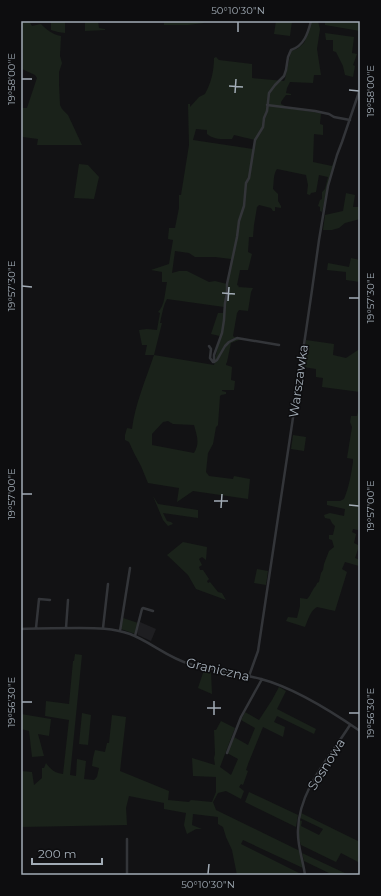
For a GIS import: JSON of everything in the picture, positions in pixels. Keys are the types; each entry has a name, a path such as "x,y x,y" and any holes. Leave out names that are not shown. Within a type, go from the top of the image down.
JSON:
{"street":[{"path":"214,362 222,333 227,284 239,221 244,206 246,183 249,178 255,140 263,127 269,93 284,76 291,50 297,49 306,38 311,21"},
{"path":"21,53 21,63"},
{"name":"Warszawka","path":"249,676 258,651 327,191 337,155 360,90"},
{"path":"267,105 329,114 334,117 350,120"},
{"path":"214,362 217,360 225,346 237,338 279,344"},
{"path":"209,346 211,349 210,358 214,362"},
{"path":"120,631 130,568"},
{"path":"103,628 108,584"},
{"path":"36,628 39,599 50,600"},
{"path":"66,628 68,600"},
{"path":"135,636 142,609 145,608 153,611"},
{"name":"Graniczna","path":"21,629 103,628 120,631 135,636 176,659 204,667 262,679 278,685 313,702 360,732"},
{"path":"227,753 241,717 262,679"},
{"name":"Sosnowa","path":"305,875 298,831 300,810 313,781 350,725"},
{"path":"127,875 128,839"}],"shaded area":[{"path":"21,21 29,21 32,26 41,24 50,32 61,36 60,56 62,63 59,72 60,105 68,115 82,145 37,145 38,139 23,137 21,135 21,108 27,108 37,78 35,75 22,69 23,55"},
{"path":"51,21 65,21 65,33 51,30"},
{"path":"85,21 98,21 99,28 105,30 85,31"},
{"path":"164,21 203,21 204,23 164,25"},
{"path":"276,21 292,21 290,36 274,34"},
{"path":"312,21 318,21 320,29 317,49 321,75 314,75 313,83 290,82 286,93 291,95 286,95 281,104 285,106 285,108 321,113 320,124 323,125 323,135 314,134 313,162 332,166 338,151 322,212 318,206 320,200 322,199 322,192 325,189 328,177 319,175 316,192 311,193 310,195 307,194 308,185 306,175 277,169 274,176 273,189 278,194 278,201 281,208 275,207 275,211 273,211 271,208 259,205 257,207 253,237 249,237 248,252 252,254 248,270 240,270 237,285 239,286 238,287 253,288 248,311 239,310 237,313 233,336 251,340 239,340 231,343 226,365 232,367 231,380 235,381 234,390 222,390 226,392 226,394 220,396 218,425 216,427 213,444 208,453 206,472 209,476 233,479 234,476 250,479 248,499 193,491 177,502 179,488 148,483 129,442 125,440 125,435 127,428 132,429 138,401 154,355 145,355 147,345 142,345 139,330 157,330 160,313 158,312 162,306 164,298 167,282 162,282 162,272 151,270 169,264 173,240 168,239 169,228 175,228 179,208 179,195 181,195 189,145 188,104 190,104 190,107 199,97 205,94 212,77 214,58 216,57 219,60 252,64 252,78 284,81 291,51 297,49 304,43","holes":["196,129 207,130 207,134 216,138 232,139 234,135 255,140 253,149 193,140","175,251 189,253 195,257 231,259 227,284 215,281 209,282 187,271 172,273","167,299 224,307 223,313 218,313 211,334 220,336 214,365 154,355 162,323 160,323","168,421 173,424 194,425 197,436 196,449 194,453 152,445 152,434 163,422"]},
{"path":"325,21 360,21 360,31 325,25"},
{"path":"325,33 354,37 352,53 357,54 353,65 355,66 353,77 345,75 343,66 336,52 333,51 333,40 326,40"},
{"path":"79,164 88,165 99,177 94,199 74,198"},
{"path":"346,193 355,195 353,207 360,207 360,219 345,223 339,228 323,230 325,215 343,211"},
{"path":"351,258 360,260 360,282 346,280 346,272 327,270 328,263 349,267"},
{"path":"306,340 334,344 333,355 346,358 360,349 360,392 322,387 323,378 316,377 316,369 303,367"},
{"path":"359,408 360,523 358,530 353,529 352,532 356,534 354,543 358,545 355,558 360,560 360,564 359,566 345,562 342,569 347,572 335,611 317,607 311,613 305,627 286,621 288,617 297,618 300,598 307,599 319,582 329,551 334,547 332,540 329,539 329,535 333,535 335,526 330,519 325,518 324,515 330,513 344,516 345,509 327,505 327,501 340,501 344,499 346,494 353,462 353,459 347,458 352,427 350,422 351,416 357,416"},
{"path":"293,435 306,437 304,451 291,449"},
{"path":"153,496 158,504 198,510 198,518 163,513 167,521 173,524 168,526 163,520"},
{"path":"183,542 207,547 206,560 202,557 199,559 202,565 199,567 200,570 203,570 209,579 207,581 208,583 210,582 218,592 222,593 226,600 196,589 188,575 167,555"},
{"path":"257,569 268,571 266,585 254,583"},
{"path":"123,618 138,623 135,634 121,629"},
{"path":"140,622 156,629 151,641 138,635 137,632"},
{"path":"75,654 82,655 70,775 76,776 77,759 86,761 84,779 94,780 97,777 99,768 92,766 95,750 105,752 107,743 109,743 112,715 126,717 120,771 169,791 168,800 212,802 216,792 216,777 193,776 192,758 215,765 214,730 216,730 221,721 235,728 220,767 231,775 238,759 227,753 234,737 248,745 255,728 241,720 245,712 259,720 279,687 286,691 277,709 316,729 314,734 277,716 274,722 285,727 283,737 263,727 248,764 246,770 248,771 243,785 241,784 239,787 244,791 241,799 226,791 218,793 213,802 216,810 300,851 303,868 243,840 241,844 303,875 237,875 232,850 223,827 218,824 218,817 193,814 192,825 202,829 196,829 187,834 184,825 186,813 164,809 164,803 129,796 126,808 127,825 21,827 21,771 32,772 34,785 42,778 42,768 44,768 46,763 53,771 63,774 69,720 45,716 46,701 69,704"},
{"path":"204,670 211,672 212,694 198,688"},
{"path":"82,713 91,715 88,745 79,744"},
{"path":"21,714 51,719 49,736 38,734 44,756 32,757 29,731 21,729"},
{"path":"249,792 298,815 296,827 245,802"},
{"path":"301,813 360,842 358,858 360,863 341,853 336,862 301,845 299,840 299,820 302,821 301,826 319,835 323,829 300,818"},
{"path":"302,853 349,875 333,875 304,861"}]}
